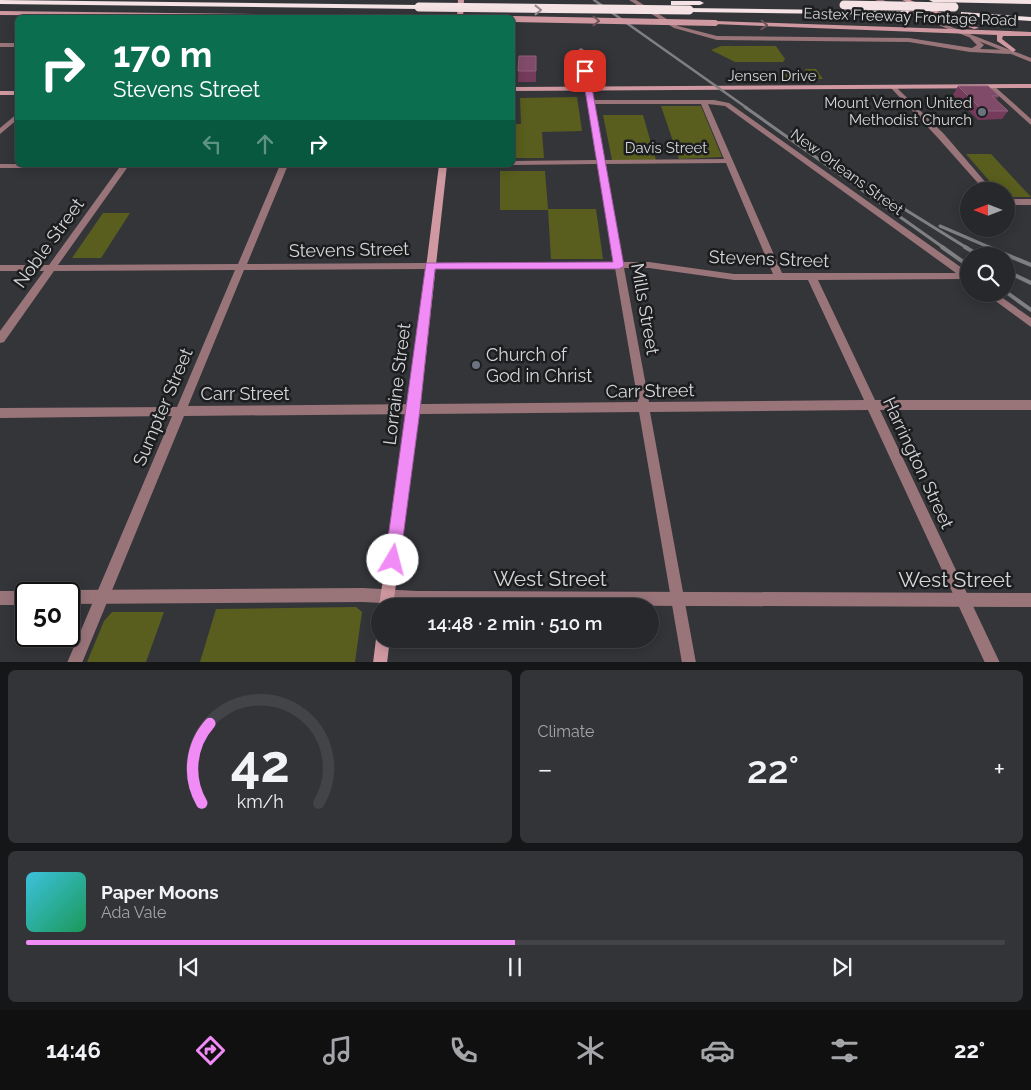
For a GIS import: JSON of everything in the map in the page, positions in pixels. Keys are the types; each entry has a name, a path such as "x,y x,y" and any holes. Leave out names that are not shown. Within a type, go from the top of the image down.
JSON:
{"highway":[{"path":"397,0 420,4 964,14 1031,17"},
{"path":"934,0 1031,2"},
{"path":"0,2 282,4 674,3 1031,9"},
{"path":"0,9 252,10 282,4"}],"main road":[{"path":"460,15 461,0"},
{"path":"905,0 974,28 996,32"},
{"path":"0,13 80,15"},
{"name":"Eastex Freeway Frontage Road","path":"515,19 966,30 1031,34"},
{"path":"1011,51 1002,43 1000,37 1003,34 1014,33"},
{"name":"Jensen Drive","path":"515,90 1031,86"},
{"path":"0,93 15,93"},
{"name":"Lorraine Street","path":"388,598 414,410 443,167"},
{"path":"380,662 382,648"}],"street":[{"name":"Eastex Freeway Frontage Road","path":"632,0 676,28 717,38 909,40 969,50 1011,51"},
{"path":"878,0 1031,59"},
{"path":"889,0 966,30 1011,51"},
{"name":"Eastex Freeway Frontage Road","path":"969,50 976,49 981,45 973,38"},
{"path":"0,45 15,45"},
{"name":"Mills Street","path":"581,50 689,662"},
{"path":"991,86 1031,123"},
{"path":"893,87 941,136 981,182"},
{"path":"590,102 704,102 779,278"},
{"name":"New Orleans Street","path":"704,102 727,104 960,271"},
{"path":"0,132 15,118"},
{"name":"Davis Street","path":"515,163 730,161"},
{"path":"0,166 15,166"},
{"name":"Noble Street","path":"0,340 124,167"},
{"name":"Sumpter Street","path":"74,662 283,167"},
{"path":"1015,202 1031,202"},
{"name":"Stevens Street","path":"0,268 241,268 430,265 664,266 708,275 779,278 960,277"},
{"name":"Harrington Street","path":"812,278 994,662"},
{"path":"1002,302 1031,324"},
{"name":"Carr Street","path":"0,413 1031,405"},
{"name":"West Street","path":"80,597 363,595 373,598"},
{"path":"0,598 15,598"},
{"name":"West Street","path":"659,599 1031,600"}],"green space":[{"path":"721,46 776,46 785,59 783,62 735,62 711,50"},
{"path":"805,69 816,69 823,79 786,80 781,72 806,72"},
{"path":"577,97 582,131 542,132 544,158 515,158 515,124 521,124 520,98"},
{"path":"661,106 701,106 722,157 679,159"},
{"path":"603,115 643,115 656,160 612,160"},
{"path":"966,154 991,154 1031,197 1015,197 1015,182 990,182"},
{"path":"500,171 545,171 548,209 596,209 603,259 551,259 548,210 500,210"},
{"path":"103,213 130,213 101,258 72,258"},
{"path":"356,607 362,612 355,662 200,662 216,609"},
{"path":"112,612 164,612 146,662 87,662 104,621"}],"building":[{"path":"519,56 536,56 536,71 518,71"},
{"path":"958,86 988,86 999,96 992,96 1008,111 983,111"}],"railway":[{"path":"594,0 747,108"},
{"path":"745,107 944,248"},
{"path":"792,132 901,207 965,247"},
{"path":"940,226 989,247"},
{"path":"942,247 960,260"},
{"path":"1015,258 1031,265"},
{"path":"1015,275 1031,283"},
{"path":"1015,298 1031,310"}],"place":[{"name":"Mount Vernon United Methodist Church","path":"982,112"},
{"name":"Church of God in Christ","path":"476,365"}],"route":[{"path":"393,560 414,410 430,265 619,266 585,71"}]}
